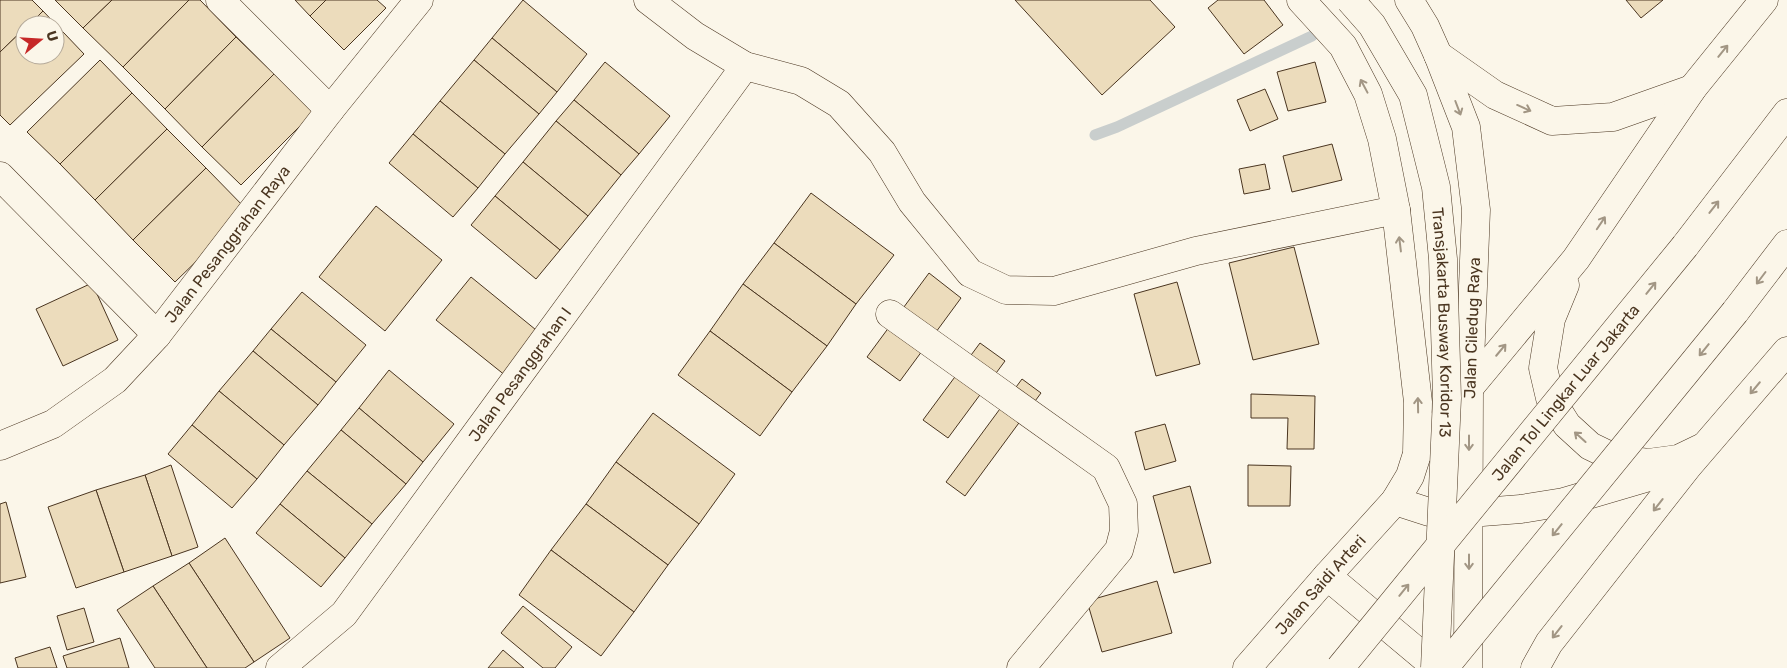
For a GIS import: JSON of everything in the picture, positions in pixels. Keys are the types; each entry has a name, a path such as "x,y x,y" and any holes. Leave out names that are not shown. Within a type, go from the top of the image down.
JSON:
{"main road":[{"path":"220,0 330,110"},
{"name":"Jalan Pesanggrahan Raya","path":"0,446 53,424 115,380 158,334 330,110 419,0"},
{"path":"648,0 694,36 745,66 801,82 839,104 882,152 912,202 970,272 1006,290 1054,290 1196,251 1396,210"},
{"path":"1301,0 1343,46 1368,94 1382,139 1396,210 1418,402 1417,454 1410,476 1395,501 1429,512 1469,513 1521,509 1564,502 1688,466"},
{"name":"Transjakarta Busway Koridor 13","path":"1350,0 1372,25 1414,95 1436,187 1443,259 1447,398 1436,668"},
{"name":"Jalan Ciledug Raya","path":"1409,0 1425,26 1466,127 1476,210 1469,388 1468,668"},
{"path":"1417,454 1576,259 1692,89 1764,0"},
{"path":"1438,55 1495,95 1552,121 1613,117 1692,89"},
{"name":"Jalan Pesanggrahan I","path":"280,668 344,614 745,66"},
{"name":"Jalan Tol Lingkar Luar Jakarta","path":"1340,668 1685,246 1787,113"},
{"path":"0,176 158,334"},
{"path":"1444,668 1735,312 1787,244"},
{"path":"1576,259 1551,319 1543,368 1550,398 1567,425 1590,446 1617,459 1648,463 1678,459 1706,446"},
{"path":"890,314 1106,468 1123,504 1124,531 1118,550 1021,668"},
{"path":"1535,668 1549,643 1688,466 1787,351"},
{"name":"Jalan Saidi Arteri","path":"1247,668 1395,501"},
{"path":"1327,576 1436,668"}],"building":[{"path":"0,0 32,0 43,11 39,15 15,15 15,38 0,52"},
{"path":"55,0 112,0 83,28"},
{"path":"112,0 189,0 123,67 83,28"},
{"path":"189,0 200,0 236,37 165,109 123,67"},
{"path":"295,0 326,0 310,16"},
{"path":"326,0 377,0 386,8 344,50 310,16"},
{"path":"523,0 587,54 557,92 492,38"},
{"path":"1015,0 1150,0 1175,27 1102,95"},
{"path":"1218,0 1264,0 1283,25 1244,54 1208,8"},
{"path":"1626,0 1663,0 1641,18"},
{"path":"43,11 47,15 39,15"},
{"path":"65,34 84,54 10,125 0,115 0,52 15,38 15,65 65,65"},
{"path":"236,37 274,74 202,147 165,109"},
{"path":"492,38 557,92 539,114 474,60"},
{"path":"100,60 132,93 60,164 27,132"},
{"path":"474,60 539,114 505,154 440,101"},
{"path":"605,62 670,116 639,154 574,100"},
{"path":"1315,62 1326,102 1288,111 1277,72"},
{"path":"274,74 313,113 241,185 202,147"},
{"path":"1265,89 1278,119 1250,131 1237,100"},
{"path":"132,93 167,129 95,200 60,164"},
{"path":"574,100 639,154 621,175 556,121"},
{"path":"440,101 505,154 478,188 413,134"},
{"path":"556,121 621,175 588,216 523,162"},
{"path":"167,129 206,168 133,240 95,200"},
{"path":"413,134 478,188 453,217 389,163"},
{"path":"1332,144 1342,180 1292,192 1283,156"},
{"path":"523,162 588,216 560,250 495,196"},
{"path":"1265,164 1270,189 1244,194 1239,169"},
{"path":"206,168 248,211 175,282 133,240"},
{"path":"811,193 894,255 856,304 774,243"},
{"path":"495,196 560,250 536,279 471,225"},
{"path":"376,206 442,260 385,331 319,277"},
{"path":"774,243 856,304 827,346 743,284"},
{"path":"1294,247 1319,344 1253,360 1229,263"},
{"path":"929,273 961,298 900,381 867,357"},
{"path":"471,277 541,334 506,376 436,320"},
{"path":"1177,282 1200,364 1156,376 1134,294"},
{"path":"92,283 118,340 63,366 36,309"},
{"path":"743,284 827,346 792,392 710,331"},
{"path":"302,292 366,345 336,382 271,329"},
{"path":"271,329 336,382 318,405 253,351"},
{"path":"710,331 792,392 760,436 678,375"},
{"path":"980,343 1005,361 948,438 923,420"},
{"path":"253,351 318,405 284,445 219,391"},
{"path":"389,370 454,424 423,462 359,408"},
{"path":"1022,379 1041,393 965,496 946,482"},
{"path":"219,391 284,445 257,479 192,425"},
{"path":"1251,394 1315,396 1314,449 1287,449 1288,418 1251,418"},
{"path":"359,408 423,462 406,484 341,430"},
{"path":"653,413 735,474 699,524 616,462"},
{"path":"1165,424 1176,461 1145,470 1135,432"},
{"path":"192,425 257,479 232,508 168,454"},
{"path":"341,430 406,484 372,524 307,471"},
{"path":"616,462 699,524 668,565 586,504"},
{"path":"171,465 198,547 172,556 145,475"},
{"path":"1248,465 1291,466 1290,506 1248,506"},
{"path":"307,471 372,524 345,558 280,504"},
{"path":"145,475 172,556 124,572 96,490"},
{"path":"1190,486 1211,563 1174,573 1153,496"},
{"path":"96,490 124,572 76,588 48,507"},
{"path":"6,502 26,577 0,583 0,504"},
{"path":"280,504 345,558 321,587 256,533"},
{"path":"586,504 668,565 634,612 551,550"},
{"path":"225,538 290,638 254,662 189,563"},
{"path":"551,550 634,612 601,656 519,595"},
{"path":"189,563 254,662 245,668 207,668 153,586"},
{"path":"1157,581 1172,633 1102,652 1087,601"},
{"path":"153,586 207,668 155,668 117,610"},
{"path":"523,606 572,647 555,668 543,668 501,633"},
{"path":"84,608 94,642 67,650 57,616"},
{"path":"120,638 129,668 67,668 63,656"},
{"path":"50,647 57,668 18,668 15,658"},
{"path":"503,650 524,668 488,668"}],"waterway":[{"path":"1095,135 1117,127 1312,36"}]}
